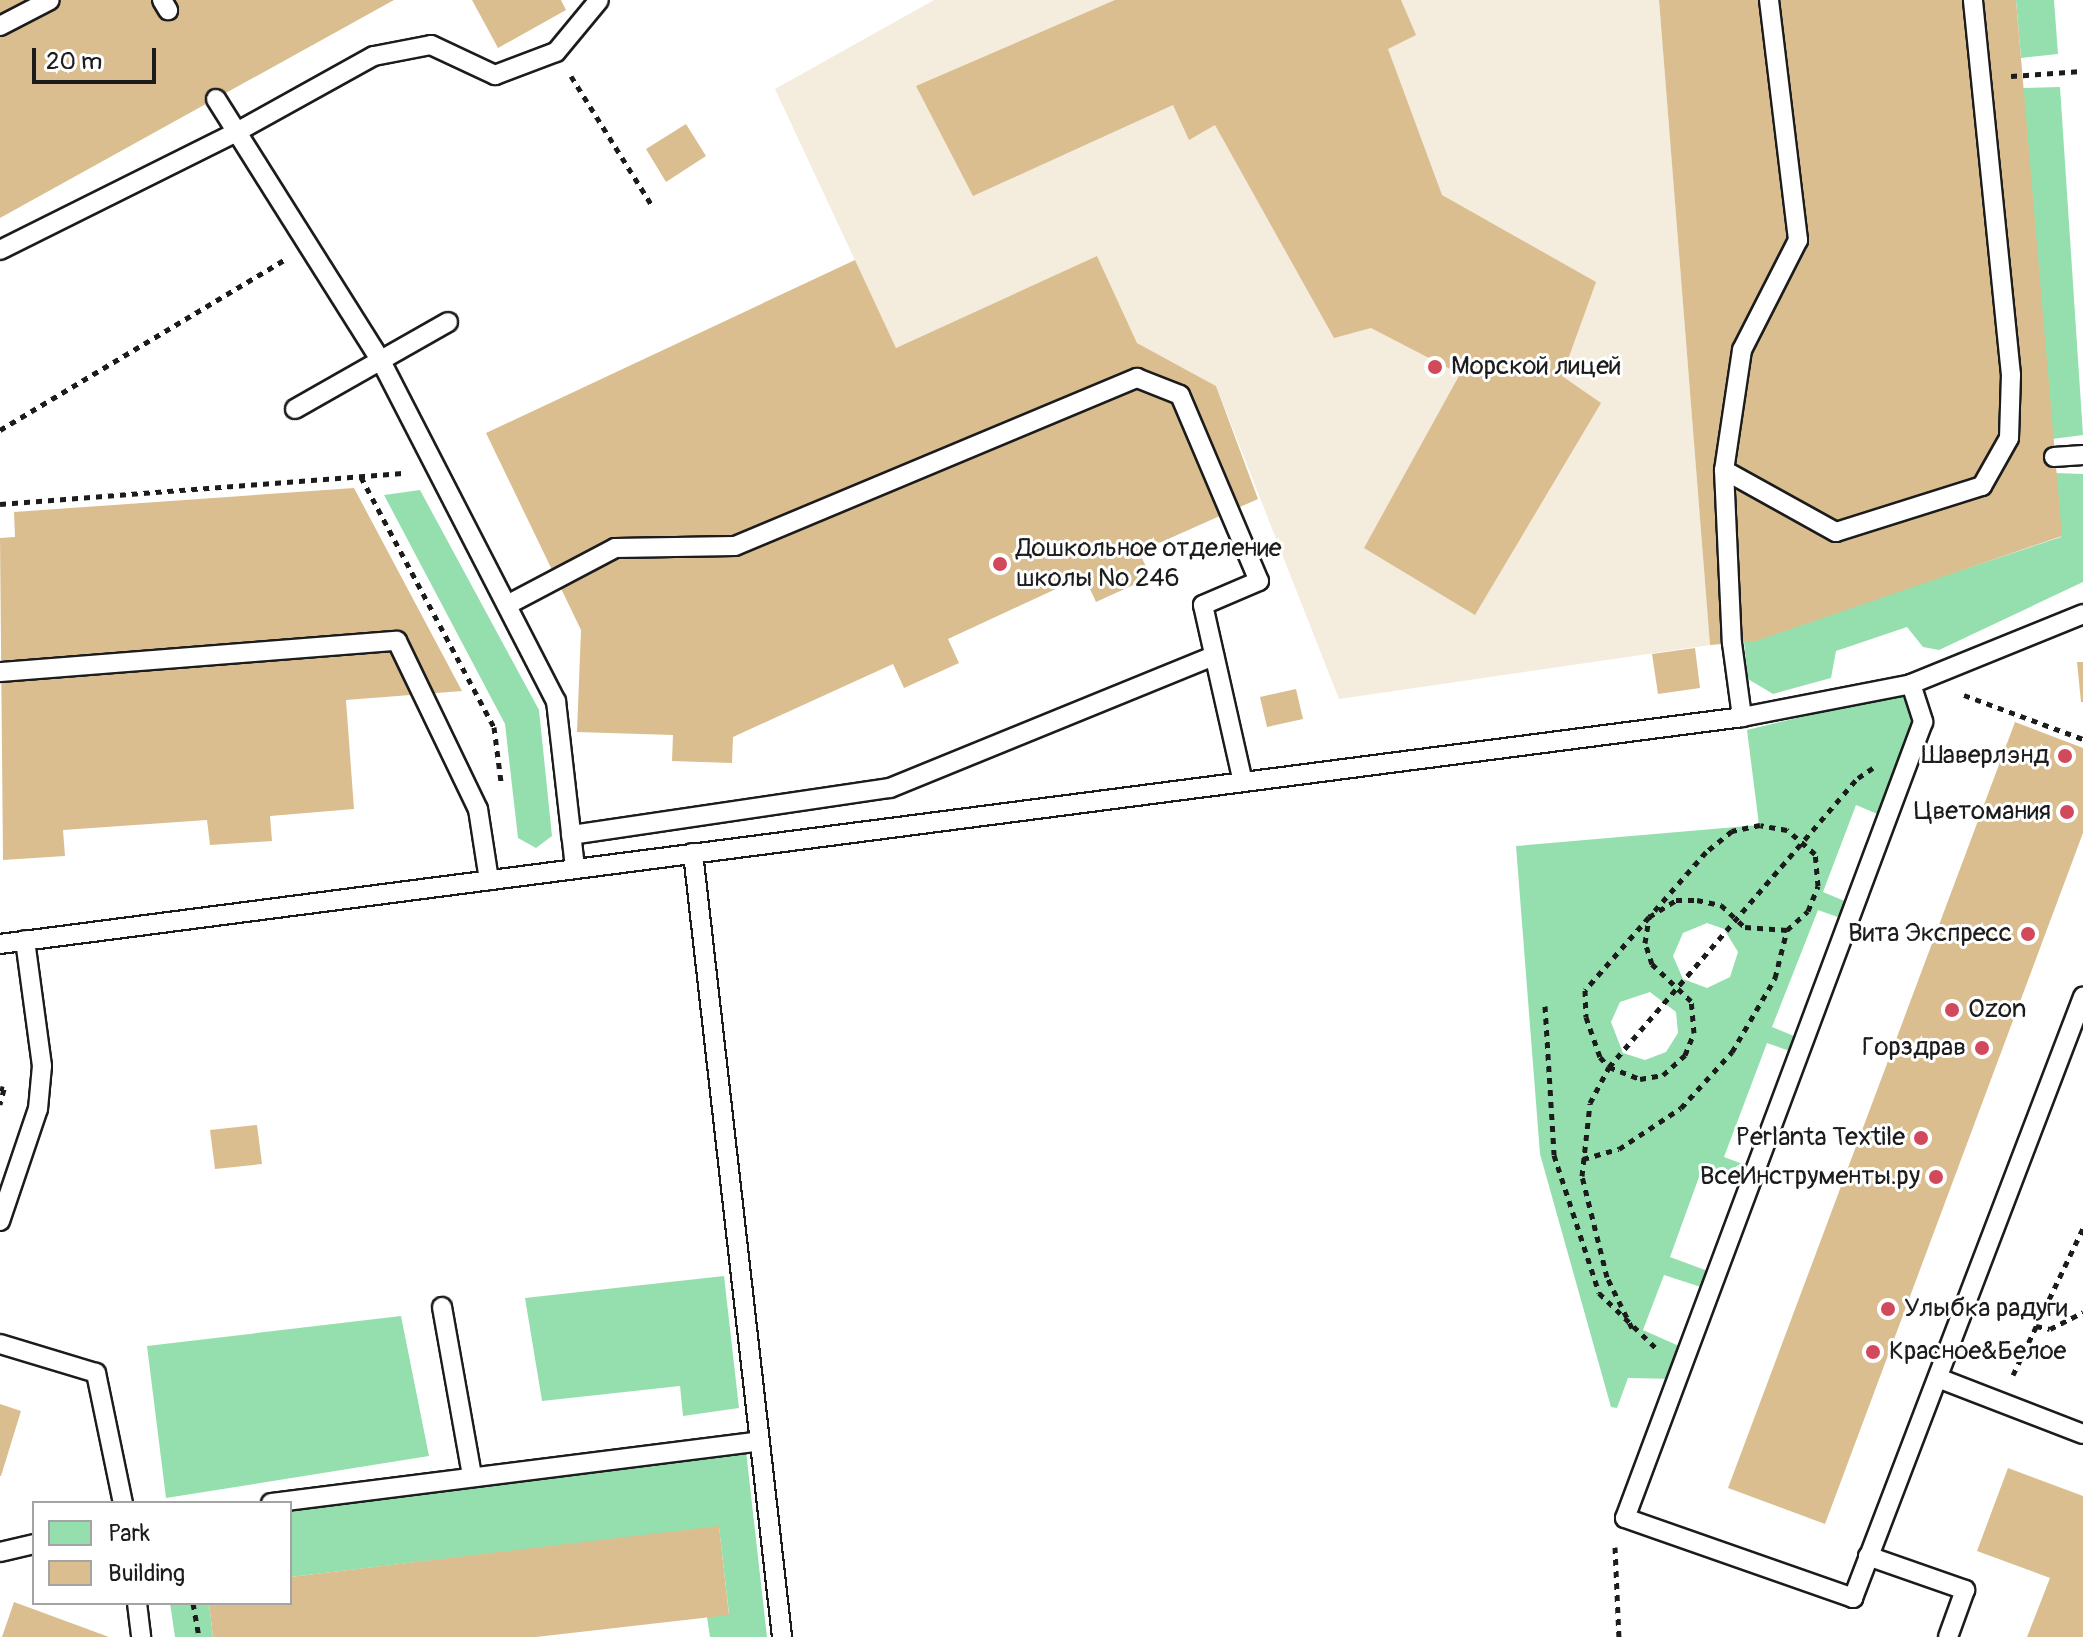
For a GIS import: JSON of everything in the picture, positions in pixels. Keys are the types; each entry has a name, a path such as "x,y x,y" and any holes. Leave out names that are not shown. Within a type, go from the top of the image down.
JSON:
{"lane":[{"path":"0,26 50,0"},
{"path":"0,250 233,134 374,56 431,45 495,75 556,52 599,0"},
{"path":"1742,717 1732,643 1724,470 1742,350 1798,240 1769,0"},
{"path":"1724,470 1836,532 1982,486 2009,438 2011,375 1973,0"},
{"path":"216,99 233,134 380,359 509,604 556,701 575,869"},
{"path":"295,409 448,322"},
{"path":"509,604 615,548 735,546 1137,378 1180,395 1259,581 1203,605 1243,782"},
{"path":"2054,457 2083,455"},
{"path":"0,944 1742,717 1911,684 2083,614"},
{"path":"0,672 397,641 478,809 489,880"},
{"path":"571,835 890,788 1214,656"},
{"path":"1911,684 1923,722 1625,1518 1853,1598 2083,997"},
{"path":"693,853 782,1637"},
{"path":"0,1221 38,1109 42,1066 25,940"},
{"path":"442,1307 472,1475"},
{"path":"0,1344 96,1373 123,1501"},
{"path":"1938,1378 2083,1434"},
{"path":"285,1501 759,1441"},
{"path":"0,1552 32,1544"},
{"path":"1868,1556 1965,1590 1948,1637"},
{"path":"137,1605 141,1637"}],"path":[{"path":"556,52 653,207"},
{"path":"1998,77 2082,71"},
{"path":"0,430 308,246"},
{"path":"0,504 439,471"},
{"path":"361,477 494,727 504,805 478,809"},
{"path":"1959,694 2083,739"},
{"path":"1632,1328 1607,1277 1582,1176 1590,1103 1609,1067 1858,778 1888,758 1910,755"},
{"path":"1583,1159 1619,1149 1681,1108 1732,1052 1775,978 1787,930 1808,911 1818,886 1815,854 1787,830 1760,825 1732,831 1706,852 1649,917 1585,990 1594,1043 1609,1067 1640,1079 1663,1075 1685,1055 1694,1033 1691,1001 1652,964 1645,943 1649,917 1676,900 1697,900 1721,905 1737,920 1762,932 1787,930"},
{"path":"1545,1006 1554,1155 1599,1293 1632,1328 1681,1369"},
{"path":"0,1088 4,1089 0,1104"},
{"path":"2004,1403 2036,1326 2083,1228"},
{"path":"2036,1326 2050,1329 2082,1314"},
{"path":"1619,1637 1613,1552 1625,1518"},
{"path":"193,1605 199,1637"}],"shaded area":[{"name":"Морской лицей","path":"934,0 1659,0 1710,645 1339,699 1216,386 1137,343 1097,256 896,348 775,89"}],"green space":[{"path":"2016,0 2054,0 2058,54 2021,58"},
{"path":"2060,87 2083,435 2052,439 2022,88"},
{"path":"2055,473 2083,474 2083,582 1939,650 1923,647 1907,627 1836,651 1831,678 1773,694 1748,679 1744,642 2061,537"},
{"path":"420,490 539,710 552,836 536,848 518,838 505,724 384,495"},
{"path":"1914,690 1923,722 1887,818 1856,805 1823,892 1854,905 1849,921 1818,910 1772,1027 1804,1040 1798,1054 1767,1043 1724,1157 1756,1169 1750,1183 1703,1166 1670,1257 1716,1274 1710,1290 1664,1275 1643,1330 1688,1350 1677,1379 1628,1378 1617,1408 1611,1407 1540,1154 1516,846 1759,825 1747,730","holes":["1707,923 1724,929 1738,952 1730,977 1707,988 1683,979 1673,956 1683,933","1650,992 1676,1012 1678,1033 1666,1052 1645,1060 1623,1053 1611,1022 1620,1002"]},
{"path":"724,1276 739,1408 683,1416 680,1386 542,1401 525,1298"},
{"path":"401,1316 429,1456 166,1498 147,1346"},
{"path":"745,1442 767,1637 710,1637 707,1617 729,1614 719,1527 292,1577 292,1503"},
{"path":"170,1605 209,1605 213,1637 175,1637"}],"building":[{"path":"0,0 394,0 0,218"},
{"path":"472,0 561,0 566,10 498,48"},
{"path":"1115,0 1401,0 1416,35 1388,49 1442,195 1596,282 1562,376 1601,403 1475,615 1364,548 1460,374 1371,328 1334,338 1215,125 1189,140 1173,105 973,196 916,86"},
{"path":"1659,0 2016,0 2062,536 1756,641 1710,645"},
{"path":"686,124 706,156 666,182 646,149"},
{"path":"1097,256 1137,343 1216,386 1258,499 1139,552 1151,577 1096,602 1084,576 948,639 959,663 904,688 893,664 733,737 732,763 672,761 673,735 577,732 581,630 486,433 855,260 896,348"},
{"path":"354,488 462,691 346,700 354,809 270,816 272,841 210,845 207,820 63,830 65,856 3,860 0,538 15,537 14,512"},
{"path":"1695,648 1700,688 1658,694 1652,654"},
{"path":"2077,662 2083,662 2083,702 2081,702"},
{"path":"1296,689 1303,719 1267,727 1260,697"},
{"path":"2015,722 2083,748 2083,833 1825,1524 1728,1488"},
{"path":"257,1125 262,1164 215,1169 210,1130"},
{"path":"0,1404 21,1411 1,1476 0,1476"},
{"path":"2008,1468 2083,1496 2083,1637 2027,1637 2050,1578 1977,1551"},
{"path":"719,1526 729,1615 536,1637 213,1637 209,1605 292,1605 292,1577"},
{"path":"14,1602 109,1637 2,1637"}],"place":[{"name":"Морской лицей","path":"1435,367"},
{"name":"Дошкольное отделение школы № 246","path":"1000,564"},
{"name":"Шаверлэнд","path":"2065,756"},
{"name":"Цветомания","path":"2067,812"},
{"name":"Вита Экспресс","path":"2028,934"},
{"name":"Ozon","path":"1952,1010"},
{"name":"Горздрав","path":"1982,1048"},
{"name":"Perlanta Textile","path":"1921,1138"},
{"name":"ВсеИнструменты.ру","path":"1936,1177"},
{"name":"Улыбка радуги","path":"1888,1309"},
{"name":"Красное&Белое","path":"1873,1352"}]}
